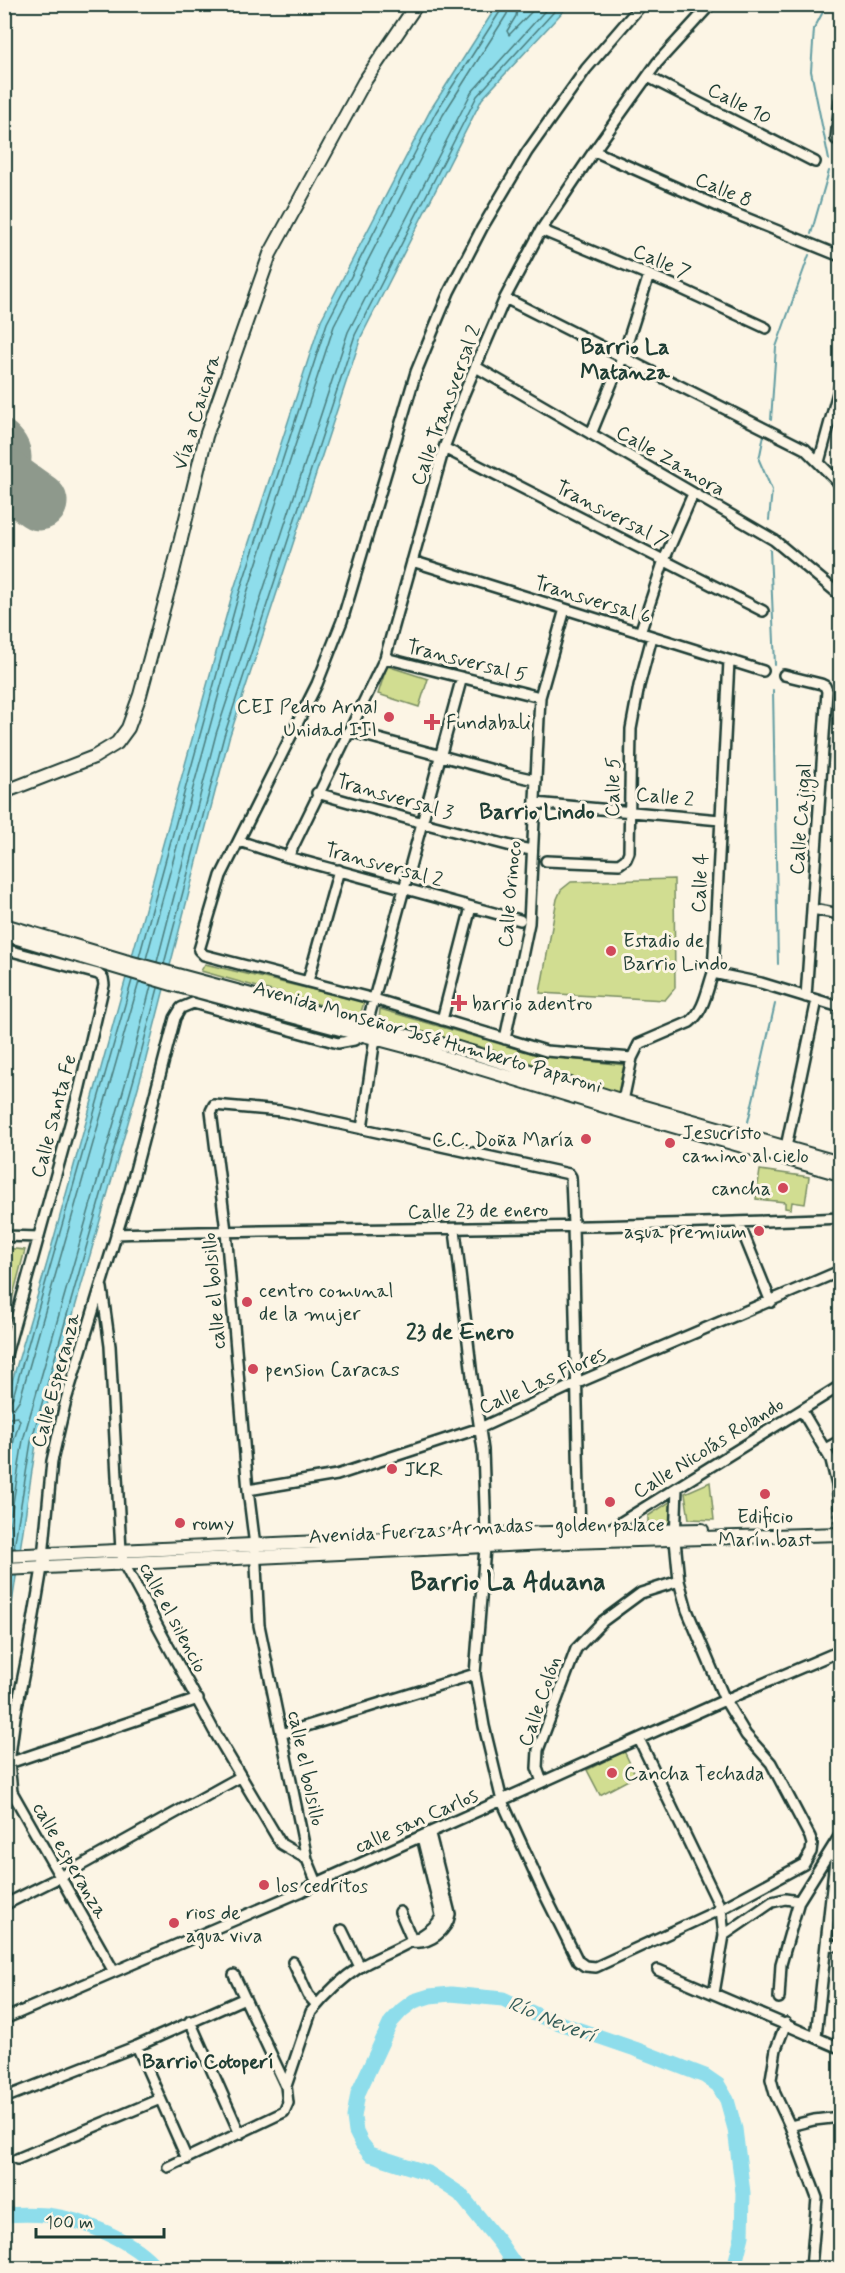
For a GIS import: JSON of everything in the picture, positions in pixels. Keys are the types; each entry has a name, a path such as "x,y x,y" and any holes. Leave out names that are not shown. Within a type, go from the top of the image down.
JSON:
{"street":[{"name":"Vía a Caicara","path":"4,792 94,757 117,743 128,728 140,695 168,591 206,436 270,254 364,82 417,4"},
{"path":"623,1101 632,1058 546,1051 374,999 204,954 199,950 220,876 317,684 342,621 416,372 449,292 482,228 527,152 586,69 642,4"},
{"name":"Calle Transversal 2","path":"288,857 317,793 385,658 444,448 505,298 541,230 594,151 657,63 711,4"},
{"name":"Calle 10","path":"648,77 815,162"},
{"path":"836,139 840,101"},
{"name":"Calle 8","path":"594,151 730,212 840,256"},
{"name":"Calle 7","path":"541,230 649,275 766,328"},
{"path":"591,434 623,356 649,275"},
{"path":"505,298 805,449 840,484"},
{"name":"Calle Zamora","path":"476,367 774,540 840,595"},
{"path":"819,462 840,385"},
{"name":"Transversal 7","path":"444,448 763,611"},
{"path":"640,633 664,560 693,494"},
{"name":"Transversal 6","path":"412,561 763,671"},
{"name":"Calle Orinoco","path":"505,1040 529,923 540,697 565,609"},
{"name":"Calle 5","path":"546,861 619,864 626,859 629,852 631,729 652,637"},
{"name":"Transversal 5","path":"385,658 540,697"},
{"name":"Calle 4","path":"632,1058 639,1044 690,1022 696,1017 712,973 729,661"},
{"name":"Calle Cajigal","path":"784,675 825,686 827,691 806,997"},
{"path":"362,1129 369,1033 374,999 462,677"},
{"path":"349,731 536,780"},
{"name":"Transversal 3","path":"317,793 423,823 532,850"},
{"name":"Calle 2","path":"534,803 720,820"},
{"name":"Transversal 2","path":"238,840 288,857 520,920"},
{"path":"308,981 339,870"},
{"path":"442,1020 471,906"},
{"path":"812,909 840,914"},
{"name":"Avenida Monseñor José Humberto Paparoni","path":"4,925 124,966"},
{"name":"Avenida Monseñor José Humberto Paparoni","path":"4,934 369,1033 840,1173"},
{"name":"Calle Santa Fe","path":"4,949 98,974 103,978 104,985 78,1095 4,1362"},
{"path":"712,973 761,983 840,1007"},
{"path":"786,1147 817,1000"},
{"name":"Calle Esperanza","path":"9,1763 40,1562 52,1461 66,1400 116,1234 175,1018 181,1008 193,1003 338,1043 354,1040 369,1033"},
{"name":"Avenida Monseñor José Humberto Paparoni","path":"369,1033 475,1053 623,1101 840,1163"},
{"name":"calle el bolsillo","path":"317,1883 307,1859 259,1624 256,1552 248,1490 226,1232 211,1111 214,1105 282,1111 569,1174 573,1226"},
{"name":"Calle 23 de enero","path":"116,1234 455,1230 840,1218"},
{"path":"739,1222 771,1302"},
{"path":"573,1226 580,1537"},
{"path":"455,1230 483,1450 485,1540 476,1674 484,1726 502,1801 578,1961 585,1966 596,1967 721,1909 804,1864 811,1852 812,1844 800,1817 771,1763 746,1735 725,1700 687,1610 679,1581 676,1535 677,1488"},
{"path":"4,1236 39,1237"},
{"name":"Calle Las Flores","path":"248,1490 337,1475 480,1428 575,1384 840,1271"},
{"name":"calle el silencio","path":"102,1283 110,1346 122,1558 240,1777 281,1844 307,1859"},
{"name":"Calle Nicolás Rolando","path":"598,1542 607,1531 840,1386"},
{"path":"802,1411 831,1460 837,1485 840,1520"},
{"path":"825,1449 840,1441"},
{"name":"Avenida Fuerzas Armadas","path":"580,1537 598,1542 676,1535 840,1527"},
{"name":"Avenida Fuerzas Armadas","path":"4,1569 40,1562 580,1537 607,1531 676,1535 840,1534"},
{"name":"Avenida Fuerzas Armadas","path":"4,1556 40,1562"},
{"name":"Calle Colón","path":"542,1782 537,1768 538,1750 576,1649 603,1621 641,1593 679,1581"},
{"name":"calle san Carlos","path":"4,2019 302,1891 725,1700 840,1651"},
{"path":"281,1734 476,1674"},
{"path":"9,1763 198,1700"},
{"path":"639,1739 721,1909 724,1935 714,1993"},
{"name":"calle esperanza","path":"9,1763 12,1792 113,1971"},
{"path":"4,1905 60,1877 240,1777"},
{"path":"4,1800 12,1792"},
{"path":"286,2086 311,2012 331,1990 360,1967 413,1942 422,1943 443,1931 449,1923 450,1914 426,1836"},
{"path":"779,1998 781,1964 799,1901 839,1838"},
{"path":"816,2037 839,1838"},
{"path":"724,1935 776,1900 799,1901"},
{"path":"400,1912 413,1942"},
{"path":"342,1930 360,1967"},
{"path":"827,1945 840,1946"},
{"path":"293,1962 308,1995 317,2005"},
{"path":"658,1970 840,2048"},
{"path":"168,2167 284,2112 288,2103 286,2086 234,1975"},
{"path":"4,2098 137,2046 245,1998"},
{"path":"190,2021 240,2134"},
{"path":"786,2024 776,2049 771,2079 817,2198 811,2268"},
{"path":"137,2046 187,2159"},
{"path":"16,2159 160,2100"},
{"path":"790,2126 840,2117"}],"green space":[{"path":"387,666 428,679 419,707 378,694"},
{"name":"Estadio de Barrio Lindo","path":"674,879 675,988 665,1000 540,993 557,899 561,890 571,882"},
{"path":"205,964 364,1002 360,1016 201,971"},
{"path":"380,1009 541,1056 624,1065 618,1093 489,1049 379,1021"},
{"name":"cancha","path":"760,1170 809,1177 805,1204 792,1202 791,1209 785,1208 785,1202 756,1199"},
{"path":"4,1248 25,1250 5,1326"},
{"path":"710,1482 714,1520 689,1519 685,1493"},
{"path":"671,1501 673,1522 648,1524 648,1516"},
{"name":"Cancha Techada","path":"624,1751 636,1776 600,1795 587,1770"}],"water":[{"path":"498,4 569,5 482,99 361,337 229,738 143,1070 36,1444 5,1650 5,1405 47,1263 232,595 321,320 431,109"}],"waterway":[{"path":"826,6 814,29 811,71 829,160"},
{"path":"811,234 829,171"},
{"path":"771,420 776,347 809,255"},
{"path":"764,435 759,460 772,490 769,520"},
{"path":"770,550 775,665"},
{"path":"773,690 778,964"},
{"path":"748,1122 775,1004"},
{"name":"Río Neverí","path":"517,2268 460,2194 428,2173 370,2154 356,2132 354,2117 358,2093 391,2022 414,2001 430,1996 451,1994 503,1999 539,2016 705,2076 718,2085 727,2100 735,2129 743,2193 742,2236 734,2268"},
{"name":"Río Neverí","path":"4,2215 47,2215 91,2226 122,2240 147,2258 156,2268"}],"taxiway":[{"path":"4,430 16,443 20,457 17,472 4,484"}],"runway":[{"path":"4,477 39,502"}],"place":[{"name":"CEI Pedro Arnal Unidad III","path":"389,717"},
{"name":"Fundabali","path":"432,722"},
{"name":"Estadio de Barrio Lindo","path":"611,951"},
{"name":"barrio adentro","path":"459,1003"},
{"name":"C.C. Doña María","path":"586,1139"},
{"name":"Jesucristo camino al cielo","path":"670,1143"},
{"name":"cancha","path":"783,1188"},
{"name":"aqua premium","path":"759,1231"},
{"name":"centro comunal de la mujer","path":"247,1302"},
{"name":"pension Caracas","path":"253,1369"},
{"name":"JKR","path":"392,1469"},
{"name":"Edificio Marín bast","path":"765,1494"},
{"name":"golden palace","path":"610,1502"},
{"name":"romy","path":"180,1523"},
{"name":"Cancha Techada","path":"612,1773"},
{"name":"los cedritos","path":"264,1885"},
{"name":"rios de agua viva","path":"174,1923"}],"district":[{"name":"Barrio La Matanza","path":"625,358"},
{"name":"Barrio Lindo","path":"537,811"},
{"name":"23 de Enero","path":"460,1331"},
{"name":"Barrio La Aduana","path":"508,1581"},
{"name":"Barrio Cotoperí","path":"208,2061"}]}
